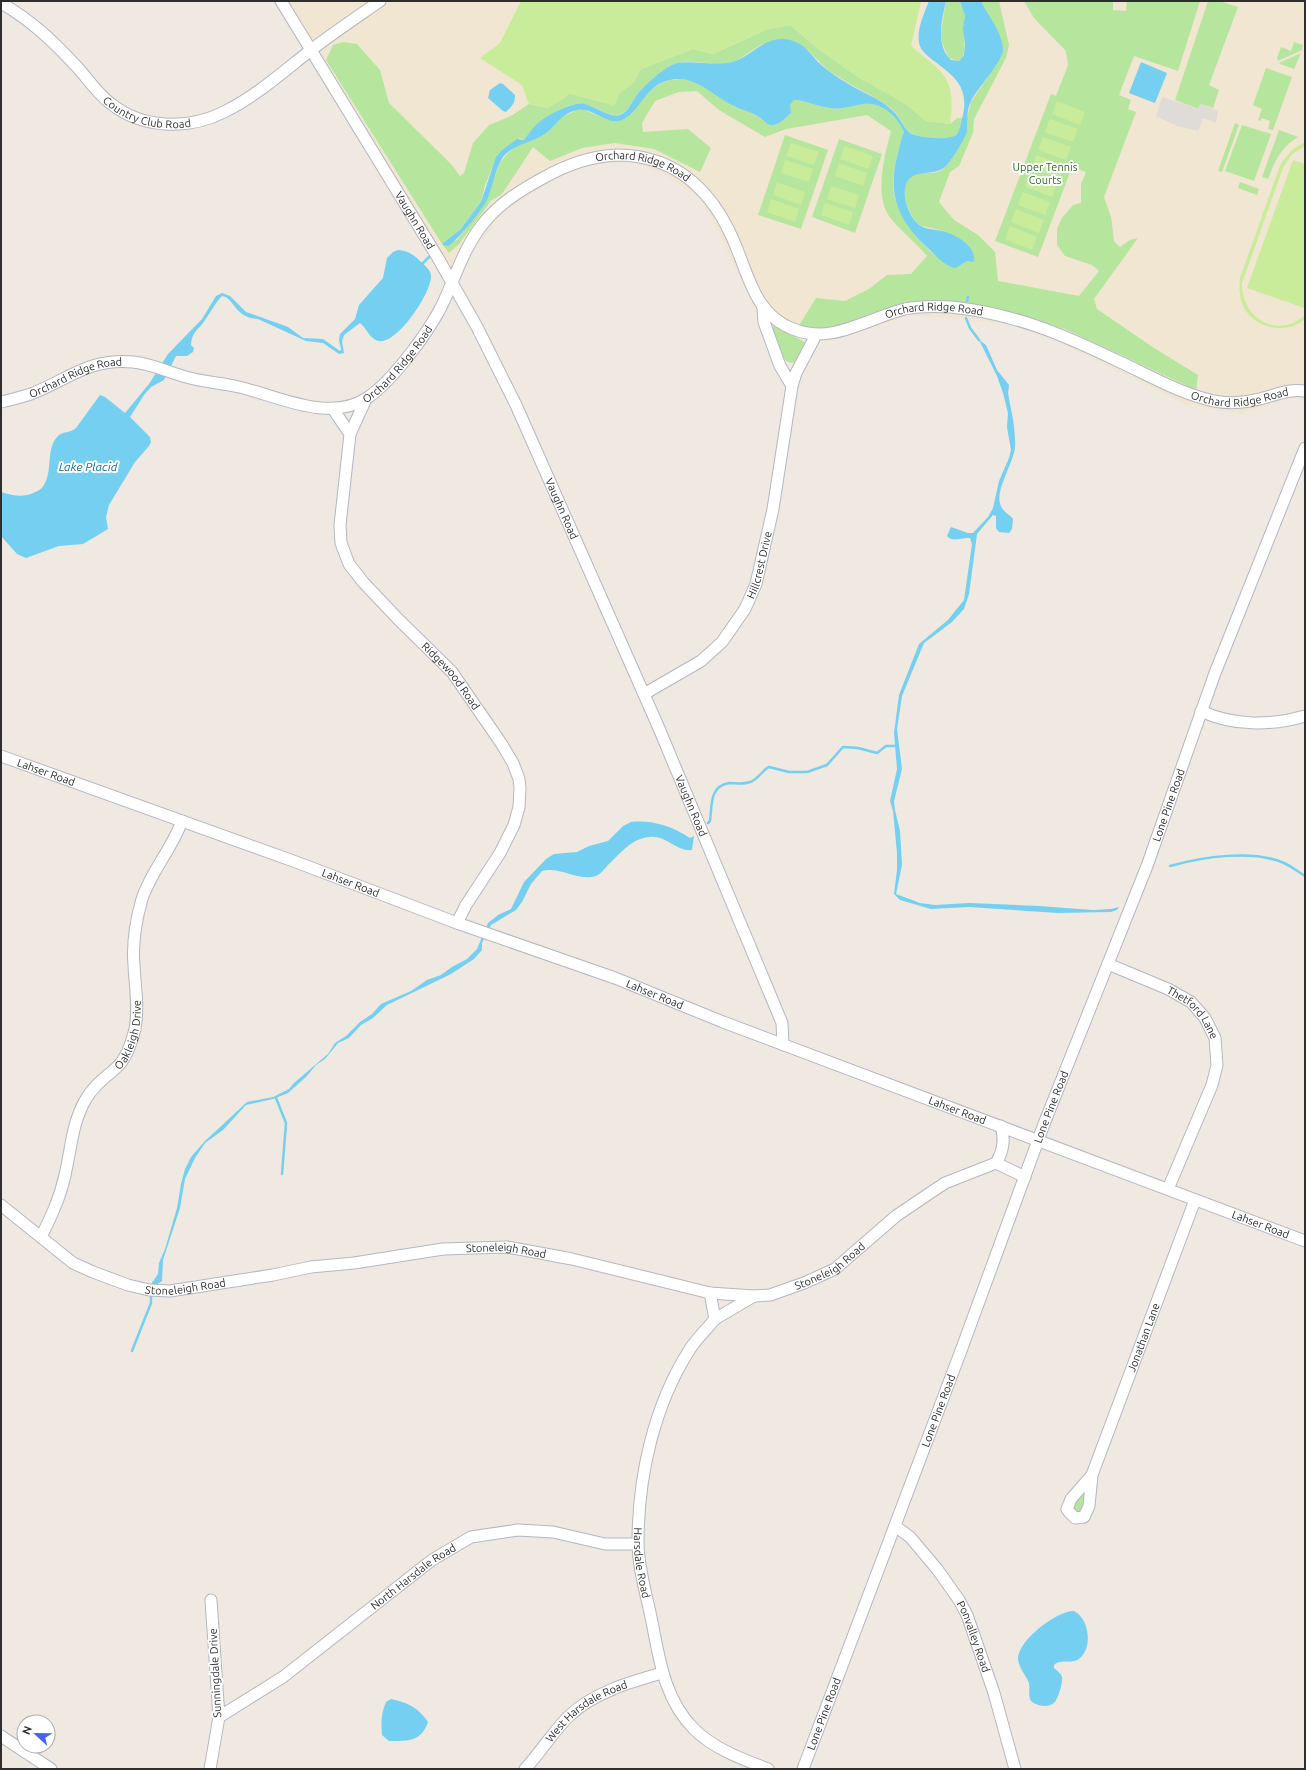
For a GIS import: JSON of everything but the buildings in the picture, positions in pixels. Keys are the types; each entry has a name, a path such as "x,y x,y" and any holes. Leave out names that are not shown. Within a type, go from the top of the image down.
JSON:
{"street":[{"name":"Vaughn Road","path":"281,1 310,51 452,282 520,412 644,694 782,1023 783,1045"},
{"name":"Country Club Road","path":"1,3 17,12 44,33 110,103 130,116 157,124 168,124 198,121 225,112 270,82 310,51 380,1"},
{"name":"Orchard Ridge Road","path":"1,402 31,394 77,370 93,366 128,362 160,368 200,381 240,388 299,404 333,409 355,404 366,399 411,353 441,307 464,253 478,230 492,213 509,199 549,175 572,164 597,157 631,156 656,161 671,167 690,180 708,196 728,228 751,287 763,308 777,321 800,332 816,335 832,334 903,310 928,306 950,307 1010,318 1051,330 1174,387 1210,401 1226,403 1242,402 1288,390 1305,391"},
{"path":"763,308 764,322 780,366 792,386"},
{"name":"Hillcrest Drive","path":"644,694 689,668 712,652 730,632 748,602 756,584 773,509 792,386 796,373 816,335"},
{"name":"Ridgewood Road","path":"366,399 350,434 340,525 341,543 349,564 358,576 394,614 452,672 501,743 513,764 519,779 519,807 514,825 457,922"},
{"path":"333,409 350,434"},
{"name":"Lone Pine Road","path":"803,1769 1038,1140 1147,866 1201,711 1305,448"},
{"path":"1201,711 1224,720 1243,722 1279,722 1305,716"},
{"name":"Lahser Road","path":"1,756 615,978 783,1045 1305,1240"},
{"name":"Oakleigh Drive","path":"40,1237 56,1207 66,1175 74,1132 85,1101 93,1088 118,1066 127,1052 135,1029 138,1006 133,946 143,899 151,880 176,836 182,821"},
{"name":"Thetford Lane","path":"1108,964 1181,995 1191,1002 1198,1010 1215,1038 1217,1065 1212,1085 1168,1189"},
{"path":"1002,1126 1004,1141 1001,1154 996,1163 1025,1177"},
{"name":"Stoneleigh Road","path":"1,1205 73,1263 93,1272 149,1290 170,1291 273,1275 311,1267 354,1263 443,1249 507,1247 572,1259 710,1293 754,1296 770,1295 804,1283 835,1269 896,1216 945,1183 996,1163"},
{"name":"Jonathan Lane","path":"1092,1474 1195,1200"},
{"path":"710,1293 716,1319"},
{"name":"Harsdale Road","path":"754,1296 716,1319 691,1348 675,1376 659,1416 646,1464 638,1544 662,1673 672,1699 694,1729 718,1747 768,1769"},
{"name":"Ponvalley Road","path":"895,1526 910,1537 937,1569 959,1600 967,1615 994,1693 1015,1769"},
{"name":"North Harsdale Road","path":"219,1717 283,1677 432,1560 458,1543 471,1537 518,1530 552,1532 605,1544 638,1544"},
{"name":"Sunningdale Drive","path":"210,1769 219,1717 211,1600"},
{"name":"West Harsdale Road","path":"524,1769 569,1716 580,1707 613,1689 662,1673"},
{"path":"1,1736 51,1769"}],"shaded area":[{"path":"278,1 1305,1 1305,401 1294,397 1241,414 1187,405 1055,340 1007,324 911,315 830,341 799,338 780,329 755,310 717,229 701,200 664,174 629,161 590,166 563,175 507,209 458,270 444,279"},
{"path":"1162,97 1198,109 1200,104 1218,111 1216,123 1203,118 1198,131 1177,126 1156,116"}],"green space":[{"path":"521,1 921,1 911,46 946,78 951,96 950,124 926,121 906,104 858,77 816,47 790,25 768,29 713,54 693,49 641,69 633,83 620,93 614,106 570,94 548,108 529,104 522,85 480,58 500,43"},
{"path":"946,1 960,1 965,16 964,53 958,61 949,58 942,43 941,33"},
{"name":"Upper Tennis Courts","path":"981,1 999,1 1009,45 1006,58 974,119 973,133 959,166 950,172 939,202 954,220 978,235 995,252 998,281 1079,296 1099,271 1092,265 1065,256 1057,245 1057,229 1062,218 1073,205 1081,203 1081,184 1086,172 1072,167 1038,257 995,241 1051,94 1056,96 1068,65 1066,51 1034,18 1024,1 1113,1 1113,10 1126,11 1127,1 1200,1 1178,71 1134,56 1119,95 1131,100 1128,109 1136,112 1104,197 1111,217 1114,241 1120,247 1130,240 1138,238 1094,299 1097,309 1154,348 1198,375 1196,390 1065,329 1011,313 954,303 854,322 824,330 798,327 816,298 845,301 869,289 887,275 911,274 927,256 893,221 885,207 881,186 886,151 891,131 867,115 786,129 765,137 719,110 697,91 679,92 655,101 642,123 643,132 688,129 711,148 700,172 654,149 615,143 582,148 550,161 533,147 502,194 491,201 459,244 449,253 326,60 333,45 343,42 357,44 380,70 389,103 451,164 460,176 464,173 473,143 489,125 511,116 529,104 548,108 570,94 606,103 633,83 641,69 693,49 713,54 768,29 790,25 816,47 858,77 906,104 926,121 950,124 957,118 967,118 971,102 1000,59 1003,50 1000,37","holes":["763,44 808,50 821,64 833,73 892,109 907,129 913,134 921,137 945,139 955,135 967,119 967,130 964,138 959,149 947,165 940,171 932,173 919,173 909,178 906,182 905,198 908,208 915,221 922,226 943,231 954,236 970,247 970,261 967,261 956,268 936,257 904,219 896,200 893,179 904,132 898,121 888,111 876,105 870,104 834,108 794,100 790,105 790,109 776,125 773,125 768,124 753,114 731,104 704,86 692,81 681,79 671,80 653,88 645,95 631,114 608,120 584,110 578,110 561,117 544,135 513,148 500,163 483,206 457,240 443,243 460,230 481,202 485,185 498,154 520,138 524,140 544,120 562,109 571,105 580,104 588,105 611,115 619,115 626,111 639,92 646,85 661,72 675,64 681,62 715,64 734,62"]},
{"path":"1208,1 1219,1 1238,7 1209,85 1219,90 1213,108 1201,104 1199,109 1175,100"},
{"path":"1294,42 1303,45 1302,50 1278,61 1277,58 1281,47 1291,51"},
{"path":"1301,53 1294,69 1279,63"},
{"path":"1266,68 1292,77 1273,130 1268,129 1270,121 1262,118 1260,121 1258,120 1262,109 1253,105"},
{"path":"1057,101 1085,112 1080,125 1052,114"},
{"path":"1050,119 1078,129 1073,142 1045,132"},
{"path":"1235,123 1239,125 1222,172 1218,171"},
{"path":"1242,125 1271,134 1254,181 1225,171"},
{"path":"1279,130 1298,137 1282,150 1268,179 1262,177"},
{"path":"785,135 828,150 801,229 758,215"},
{"path":"1043,137 1071,147 1066,160 1038,150"},
{"path":"839,139 882,154 855,233 812,217"},
{"path":"1305,142 1305,146 1292,154 1283,168 1242,283 1243,295 1248,306 1254,315 1263,322 1273,325 1284,325 1294,322 1305,315 1305,319 1289,327 1271,327 1262,324 1248,314 1241,299 1239,285 1240,278 1281,163 1293,149"},
{"path":"791,143 819,152 814,165 786,156"},
{"path":"845,146 873,156 868,169 840,159"},
{"name":"Upper Tennis Courts","path":"1036,155 1064,166 1059,179 1032,168"},
{"path":"785,160 813,169 809,182 781,173"},
{"path":"1293,160 1305,164 1304,308 1247,288"},
{"path":"839,163 867,173 863,186 835,176"},
{"path":"1030,173 1057,184 1052,197 1025,186"},
{"path":"777,182 805,192 801,205 773,195"},
{"path":"1240,182 1259,189 1257,195 1238,188"},
{"path":"831,186 859,195 855,208 827,199"},
{"path":"1023,192 1050,202 1045,215 1018,205"},
{"path":"771,199 799,209 795,222 767,212"},
{"path":"825,203 853,212 849,225 821,215"},
{"path":"1016,209 1044,220 1039,233 1011,222"},
{"path":"1010,226 1037,237 1032,250 1005,239"},
{"path":"774,326 805,342 797,360 792,363 786,361 774,340 771,328"},
{"path":"1082,1495 1086,1496 1081,1513 1075,1514 1072,1506"}],"water":[{"path":"929,1 946,1 941,40 946,54 951,60 959,61 964,55 965,44 963,29 965,16 960,1 981,1 1001,37 1003,50 1002,55 969,105 967,131 954,156 945,167 940,170 911,177 907,182 905,189 905,199 908,210 917,223 926,228 939,230 959,238 969,246 974,256 974,262 967,261 956,268 946,264 920,240 903,219 895,195 894,182 895,168 901,139 904,132 898,121 888,111 876,105 870,104 834,108 794,100 790,105 791,113 783,120 772,125 767,124 756,115 737,107 694,82 676,79 666,81 652,89 634,111 624,119 612,121 590,111 578,110 567,114 549,131 540,137 512,149 500,162 487,200 480,211 452,243 448,246 443,245 443,243 460,230 481,202 496,157 501,151 517,139 524,140 537,124 547,117 567,107 580,104 589,105 611,115 620,115 626,111 639,92 646,85 672,65 684,62 717,64 732,62 747,55 767,42 775,40 783,39 793,41 801,45 834,75 887,106 912,134 922,137 935,138 949,138 954,136 959,130 963,115 964,97 962,90 954,77 924,52 919,41 919,29"},
{"path":"1141,62 1167,73 1155,103 1129,93"},
{"path":"500,83 515,95 513,105 506,112 488,98 490,90"},
{"name":"Lake Placid","path":"398,250 408,252 415,256 428,269 431,275 430,283 420,304 404,326 395,335 386,340 376,340 360,323 344,335 342,341 344,353 339,354 323,343 306,341 258,319 250,318 239,312 226,297 222,296 194,334 191,345 194,348 193,352 187,356 176,356 164,380 151,387 130,417 150,437 151,442 135,462 109,505 106,517 108,529 83,544 59,546 26,558 17,554 1,536 1,492 22,496 32,494 42,488 48,476 53,443 59,435 72,431 76,428 100,395 105,397 125,413 149,384 168,354 202,319 216,296 222,293 230,296 246,312 288,327 303,338 323,339 340,351 340,334 355,319 359,305 383,278 387,258 393,252"},
{"path":"979,340 986,345 997,370 1009,385 1008,393 1014,426 1015,447 1014,454 1001,487 1000,502 1003,510 1013,519 1012,529 1009,533 999,532 996,528 996,516 993,515 977,534 969,594 964,609 952,622 924,643 902,696 897,729 902,769 894,801 900,831 902,865 896,894 920,903 935,905 969,903 1093,910 1119,907 1117,910 1111,912 1058,913 969,907 931,909 900,900 894,894 897,870 897,853 893,811 890,801 897,769 894,733 899,695 919,644 948,620 964,600 972,544 970,538 949,538 947,536 951,527 968,533 973,533 988,517 993,508 999,481 1011,450 1007,427 1008,413 1003,393 997,376"},
{"path":"631,822 654,823 669,827 690,838 694,836 692,850 681,848 660,838 649,837 632,843 596,876 583,877 556,871 542,871 531,884 516,910 491,925 482,943 482,950 474,959 451,974 387,1005 373,1018 361,1025 349,1038 338,1043 325,1059 316,1065 306,1077 288,1093 273,1099 246,1105 223,1130 205,1143 195,1158 185,1179 180,1208 163,1260 162,1281 153,1287 149,1287 158,1274 159,1263 165,1249 177,1208 185,1169 191,1157 204,1142 247,1102 273,1097 289,1089 328,1054 335,1043 346,1036 360,1022 372,1014 381,1004 411,991 427,980 441,975 467,959 477,949 488,923 498,915 511,909 524,882 546,859 554,854 577,852 589,846 608,841 623,826"},
{"path":"1074,1611 1083,1620 1086,1626 1088,1633 1087,1647 1084,1653 1077,1660 1060,1662 1054,1665 1054,1668 1061,1674 1062,1677 1059,1695 1056,1701 1049,1706 1036,1704 1030,1699 1029,1683 1019,1665 1018,1658 1020,1651 1031,1635 1049,1621 1066,1612"},
{"path":"391,1699 412,1706 428,1722 425,1729 418,1737 402,1741 389,1741 382,1735 383,1710 386,1702"}],"waterway":[{"path":"421,265 429,257"},
{"path":"967,301 968,297"},
{"path":"966,318 970,328 979,340"},
{"path":"708,823 710,821 713,798 718,788 723,785 729,783 742,784 753,781 769,767 789,772 807,772 827,765 843,747 858,748 877,753 886,746 895,746"},
{"path":"1170,866 1212,857 1243,855 1258,856 1284,863 1305,876"},
{"path":"276,1098 286,1123 282,1174"},
{"path":"132,1351 151,1303 151,1293"}]}
